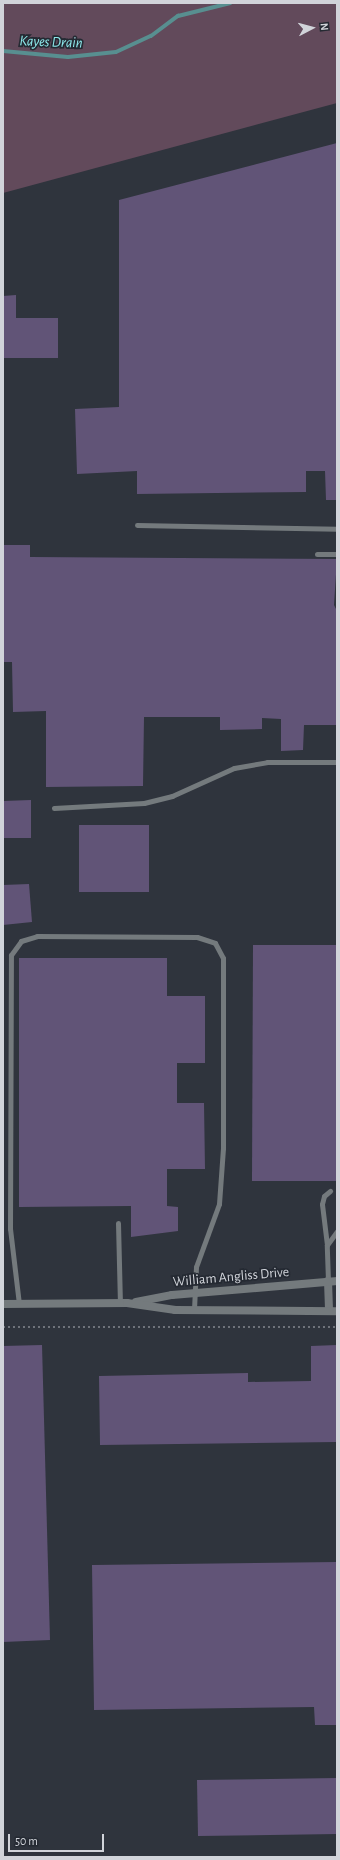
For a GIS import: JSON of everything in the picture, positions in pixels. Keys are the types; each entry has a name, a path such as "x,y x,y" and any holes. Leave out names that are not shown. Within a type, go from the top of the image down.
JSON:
{"street":[{"path":"328,1281 333,1311"},
{"name":"William Angliss Drive","path":"124,1303 194,1294 337,1281"},
{"name":"William Angliss Drive","path":"3,1304 124,1303 194,1310 333,1311"}],"lane":[{"path":"137,525 337,528"},
{"path":"317,554 337,554"},
{"path":"54,808 144,803 172,796 234,768 267,762 337,762"},
{"path":"19,1304 10,1229 9,964 21,942 37,936 196,937 208,939 220,949 224,1008 220,1204 196,1266 194,1310"},
{"path":"328,1281 327,1245 322,1204 324,1196 330,1191"},
{"path":"118,1223 124,1303"},
{"path":"327,1245 337,1231"}],"path":[{"path":"3,1327 337,1327"}],"shaded area":[{"path":"3,3 337,3 337,103 3,193"}],"building":[{"path":"337,143 337,500 326,500 325,471 306,471 306,492 137,494 137,471 77,474 75,409 119,407 119,200"},
{"path":"16,295 16,318 58,318 58,358 3,358 3,296"},
{"path":"3,545 30,545 30,557 337,559 334,605 337,611 337,725 304,725 303,750 281,751 281,719 262,718 262,729 220,730 220,717 144,717 143,786 46,787 46,711 13,712 12,662 3,662"},
{"path":"31,800 31,838 3,838 3,801"},
{"path":"79,825 149,825 149,892 79,892"},
{"path":"29,884 32,922 3,925 3,885"},
{"path":"253,945 337,945 337,1181 252,1181"},
{"path":"19,958 167,958 167,996 205,996 205,1063 177,1063 177,1103 204,1103 205,1169 167,1169 167,1206 178,1207 178,1231 131,1237 131,1206 19,1207"},
{"path":"42,1345 50,1640 3,1642 3,1346"},
{"path":"337,1345 337,1442 100,1445 99,1376 248,1373 248,1382 311,1381 311,1346"},
{"path":"337,1562 337,1725 315,1725 314,1707 94,1710 92,1565"},
{"path":"337,1778 337,1834 198,1836 197,1780"}],"waterway":[{"name":"Kayes Drain","path":"3,51 68,57 116,52 151,36 178,16 230,3"}]}
